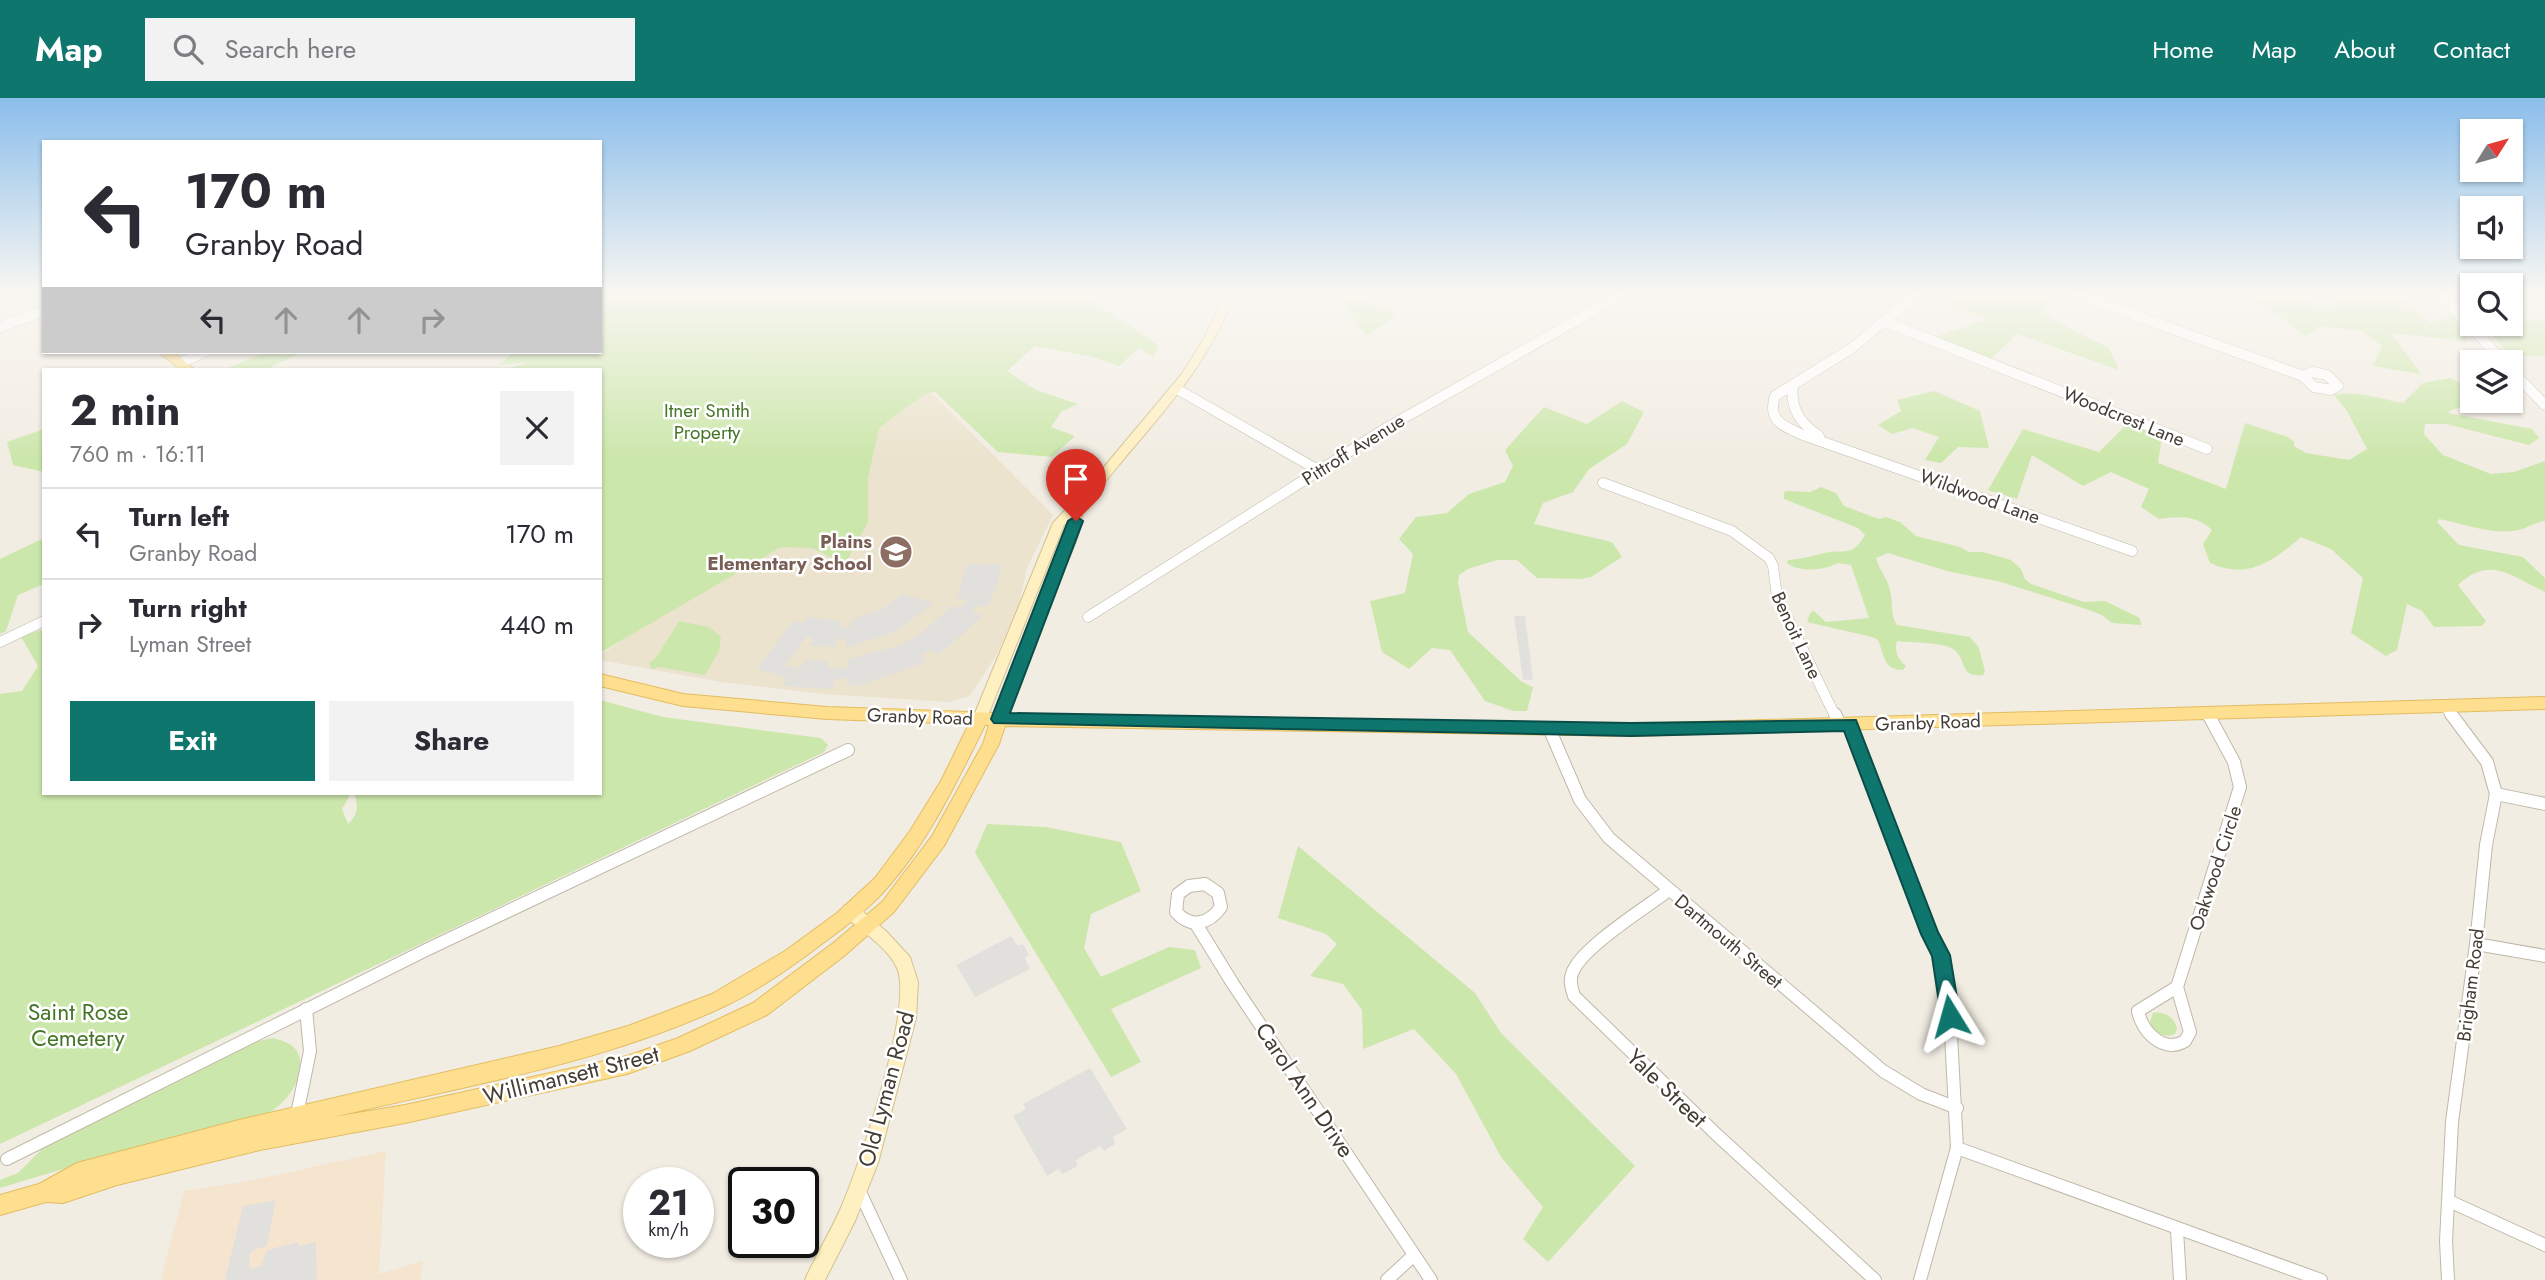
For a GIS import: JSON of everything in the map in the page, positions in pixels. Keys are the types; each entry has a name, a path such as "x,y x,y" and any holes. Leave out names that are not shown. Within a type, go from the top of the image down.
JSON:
{"main road":[{"path":"990,718 1066,550 1076,521 1076,508 1177,388 1203,348"},
{"path":"167,354 183,367"},
{"name":"Granby Road","path":"602,681 661,696 729,706 827,713 1684,730 2545,703"},
{"name":"Willimansett Street","path":"0,1205 43,1193 63,1193 117,1175 559,1055 668,1021 719,1000 765,974 850,911 881,883 916,836 990,718"},
{"name":"Willimansett Street","path":"295,1126 572,1078 627,1065 683,1045 760,1009 888,907 937,841 991,744 990,718"},
{"name":"Old Lyman Road","path":"815,1280 859,1190 908,1018 910,992 904,962 880,936 850,911"}],"street":[{"name":"Pittroff Avenue","path":"1088,617 1318,470 1526,348"},
{"name":"Wildwood Lane","path":"1851,348 1779,392 1771,408 1774,416 1789,429 2132,551"},
{"name":"Woodcrest Lane","path":"1951,348 2207,449"},
{"path":"2226,348 2303,376"},
{"path":"183,367 202,354"},
{"path":"2523,381 2541,397 2545,405"},
{"name":"Wildwood Lane","path":"1793,385 1791,398 1796,415 1827,441"},
{"path":"1177,388 1318,470"},
{"name":"Benoit Lane","path":"1603,483 1732,531 1769,558 1773,566 1777,596 1845,724 1941,955 1950,1016 1957,1148 1920,1280"},
{"path":"0,642 42,622"},
{"name":"Brigham Road","path":"2445,706 2487,762 2496,794 2486,845 2476,944 2452,1122 2446,1241 2448,1280"},
{"name":"Oakwood Circle","path":"2177,987 2240,787 2234,762 2208,714"},
{"name":"Dartmouth Street","path":"1549,728 1569,780 1587,812 1609,838 1883,1071 1921,1094 1956,1108"},
{"path":"7,1159 306,1009 848,750"},
{"path":"2496,794 2545,804"},
{"name":"Yale Street","path":"1669,890 1583,958 1572,973 1571,988 1574,996 1716,1134 1875,1280"},
{"name":"Carol Ann Drive","path":"1196,924 1233,984 1369,1183 1431,1280"},
{"path":"2476,944 2545,956"},
{"path":"2177,987 2190,1032 2186,1042 2174,1045 2153,1038 2143,1028 2138,1016 2144,1004 2164,997 2177,987"},
{"path":"295,1126 310,1063 311,1030 306,1009"},
{"path":"1957,1148 2177,1230 2322,1280"},
{"path":"859,1190 901,1280"},
{"path":"2449,1201 2545,1245"},
{"path":"2177,1230 2180,1280"},
{"path":"1387,1280 1414,1255"}],"shaded area":[{"name":"Plains Elementary School","path":"930,391 1053,515 1027,568 1018,608 998,652 970,696 949,702 824,694 721,682 602,660 602,654 781,536 882,415"},
{"path":"1001,564 999,579 987,607 978,605 972,611 982,616 937,655 932,650 921,654 926,662 861,685 850,686 848,678 835,679 832,688 827,689 783,686 787,678 757,669 793,621 802,623 808,617 840,621 842,629 851,626 851,620 884,608 902,594 933,603 899,630 853,646 847,647 844,638 838,639 836,647 809,646 813,639 807,636 785,666 800,668 806,660 828,661 828,669 847,668 849,659 900,645 922,633 951,606 961,608 966,600 957,597 967,565"},
{"path":"1514,616 1525,616 1533,680 1523,680"},
{"path":"1011,936 1018,946 1023,944 1029,955 1025,958 1030,969 975,997 956,965"},
{"path":"1090,1068 1127,1129 1113,1137 1115,1144 1104,1151 1100,1146 1076,1160 1077,1166 1063,1174 1058,1169 1047,1176 1013,1116 1026,1109 1023,1104"},
{"path":"386,1151 379,1274 423,1261 420,1280 161,1280 184,1191 249,1181"},
{"path":"276,1200 267,1246 253,1250 249,1266 261,1266 267,1250 298,1242 298,1246 316,1242 317,1280 225,1280 243,1206"}],"green space":[{"name":"Itner Smith Property","path":"602,348 1033,348 1007,371 1036,390 1078,404 1061,412 1051,427 1075,436 1052,457 998,452 935,392 925,394 879,428 868,478 868,522 845,564 812,548 781,547 602,652 602,368 510,368 529,362 499,365 512,354 602,354"},
{"name":"Itner Smith Property","path":"1046,348 1139,348 1119,366 1093,357"},
{"name":"Itner Smith Property","path":"1139,348 1157,348 1154,357"},
{"path":"1964,348 2002,348 1991,359"},
{"path":"2057,348 2109,348 2119,370"},
{"path":"2381,348 2402,348 2421,374 2373,366"},
{"path":"2504,348 2545,348 2545,356 2523,355 2523,350"},
{"path":"260,354 298,354 269,368 228,368"},
{"path":"2450,378 2460,382 2460,408 2448,413 2532,429 2539,438 2529,445 2446,424 2425,424 2424,434 2443,455 2491,474 2514,472 2545,461 2545,521 2509,531 2489,530 2439,519 2437,522 2459,545 2523,557 2545,578 2545,592 2501,571 2480,571 2458,585 2486,621 2482,626 2434,627 2422,611 2407,604 2397,650 2386,656 2351,633 2363,578 2331,549 2301,537 2259,566 2236,570 2224,568 2210,563 2203,544 2212,530 2206,525 2187,518 2159,519 2141,507 2149,489 2111,472 2083,486 2032,455 2017,499 1988,490 2023,429 2099,452 2128,423 2162,436 2158,463 2226,489 2245,423 2288,437 2294,442 2294,446 2306,453 2349,460 2367,449 2347,411 2334,395 2360,394 2403,403 2423,383"},
{"path":"1934,391 1980,411 1989,448 1958,447 1941,463 1925,460 1939,437 1913,428 1892,434 1878,425 1901,411 1897,400"},
{"path":"1622,401 1644,412 1627,444 1589,469 1573,492 1543,503 1534,524 1612,542 1622,557 1591,577 1581,579 1537,578 1517,560 1497,560 1468,569 1459,575 1458,583 1468,632 1522,682 1533,687 1527,711 1513,711 1485,701 1450,650 1432,648 1409,669 1382,652 1370,601 1405,593 1413,554 1399,539 1416,517 1447,513 1469,494 1505,482 1513,466 1505,450 1544,407 1587,424"},
{"path":"42,430 42,472 13,465 7,442"},
{"path":"1821,487 1836,493 1844,506 1879,519 1886,517 1900,522 1916,536 1960,547 1969,552 1983,552 2011,560 2031,584 2084,602 2105,601 2140,618 2141,625 2112,623 2102,615 2001,582 1947,571 1888,553 1876,558 1889,586 1893,617 1897,625 1970,637 1979,648 1985,671 1983,675 1970,674 1958,653 1948,647 1897,641 1897,655 1906,666 1903,670 1892,668 1886,661 1878,640 1807,622 1810,613 1814,611 1826,622 1869,618 1851,565 1838,563 1820,569 1805,569 1787,563 1788,560 1851,550 1865,535 1858,528 1784,499 1784,492 1787,491 1810,492"},
{"path":"42,539 42,585 18,595 6,631 0,634 0,559"},
{"path":"679,621 708,627 721,636 719,651 705,675 659,667 652,669 649,663 656,658"},
{"name":"Saint Rose Cemetery","path":"42,630 42,795 350,795 342,809 348,824 357,810 354,795 602,795 602,701 663,717 821,738 828,745 824,752 0,1144 0,694 22,691 38,666 21,637"},
{"path":"987,824 1046,827 1121,842 1141,891 1091,914 1084,948 1101,977 1169,947 1195,950 1201,968 1111,1009 1141,1062 1111,1077 975,853"},
{"path":"1298,846 1475,993 1501,1033 1635,1166 1548,1262 1523,1239 1543,1207 1501,1157 1456,1074 1414,1029 1363,1049 1362,1010 1343,984 1310,976 1337,944 1326,934 1278,918"},
{"path":"2153,1013 2165,1014 2171,1018 2177,1028 2175,1034 2167,1036 2157,1032 2150,1022"},
{"path":"273,1038 296,1050 300,1065 297,1080 290,1093 269,1113 232,1128 145,1146 0,1188 0,1180 18,1173 42,1149 254,1042"}],"place":[{"name":"Plains Elementary School","path":"896,552"}],"route":[{"path":"1076,521 999,719 1631,730 1850,724 1930,934 1941,955 1950,1016"}]}
